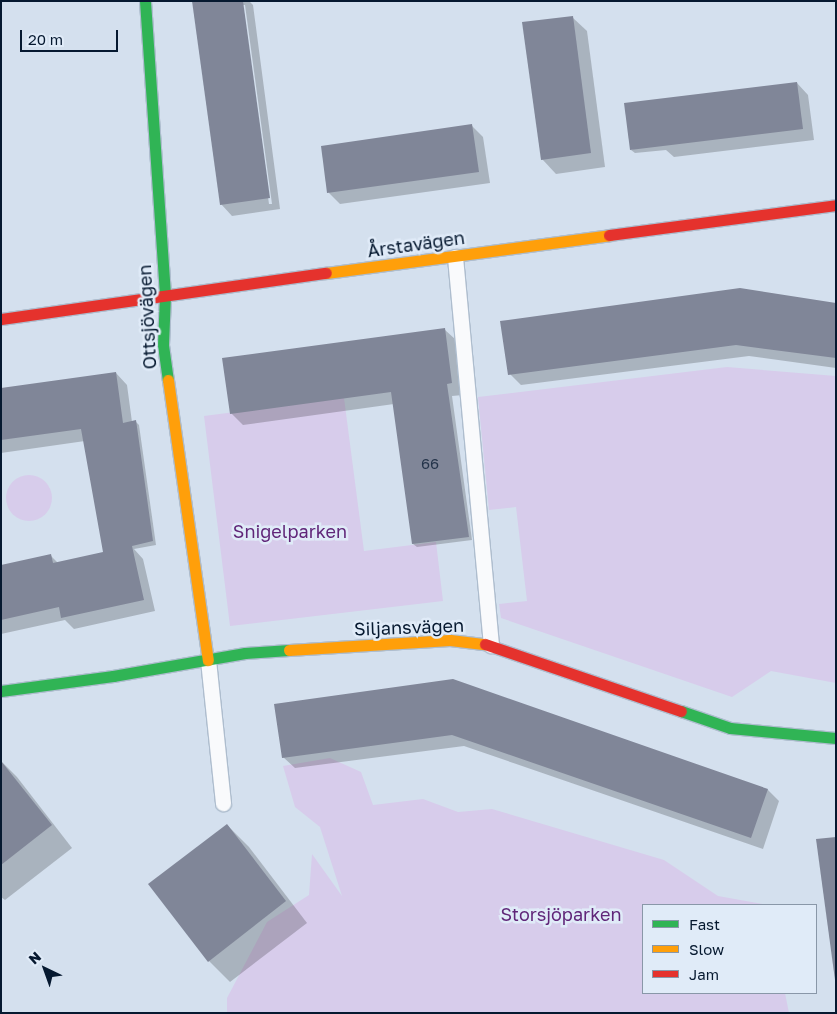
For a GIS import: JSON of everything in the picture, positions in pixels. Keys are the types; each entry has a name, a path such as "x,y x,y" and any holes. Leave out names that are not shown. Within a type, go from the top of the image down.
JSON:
{"street":[{"name":"Ottsjövägen","path":"145,1 165,294 163,345 208,660"},
{"name":"Årstavägen","path":"1,319 165,294 836,205"},
{"name":"Siljansvägen","path":"1,691 245,653 450,640 491,645 730,728 836,738"}],"lane":[{"path":"455,257 491,645"},
{"path":"208,660 223,803"}],"green space":[{"path":"727,367 836,376 836,683 771,671 732,697 501,618 499,604 527,601 516,507 489,510 478,397"},
{"name":"Snigelparken","path":"344,398 364,551 436,542 443,601 230,626 204,416"},
{"path":"24,475 34,475 46,481 51,489 51,507 46,515 38,520 24,521 16,518 9,511 6,503 6,493 9,485 16,478"},
{"name":"Storsjöparken","path":"330,758 361,772 373,805 423,799 458,812 492,809 664,860 718,896 762,904 642,904 642,994 785,994 789,1013 227,1013 227,998 267,922 309,895 312,854 342,896 320,827 295,807 283,766"}],"building":[{"path":"192,1 243,1 270,198 220,205"},
{"path":"573,16 591,153 541,160 522,22"},
{"path":"797,82 803,129 630,150 624,103"},
{"path":"472,124 479,172 327,193 321,146"},
{"path":"740,288 836,303 836,358 736,345 508,375 500,321"},
{"path":"445,328 452,383 447,384 469,537 412,544 391,392 230,414 222,358"},
{"path":"116,372 123,423 136,420 153,541 132,546 144,600 61,618 59,607 1,620 1,565 51,554 53,563 103,552 81,429 1,440 1,388"},
{"path":"453,679 768,789 751,838 452,735 282,758 274,704"},
{"path":"1,761 52,825 1,865"},
{"path":"227,824 286,901 208,962 148,884"},
{"path":"836,837 836,980 835,980 816,839"}],"traffic: fast":[{"path":"145,1 165,295 163,345 168,380"},
{"path":"1,691 113,676 245,653 289,650"},
{"path":"681,711 730,728 836,738"}],"traffic: slow":[{"path":"326,273 609,235"},
{"path":"168,380 208,660"},
{"path":"289,650 450,640 485,644"}],"traffic: jam":[{"path":"609,235 836,205"},
{"path":"1,319 326,273"},
{"path":"485,644 681,711"}]}
